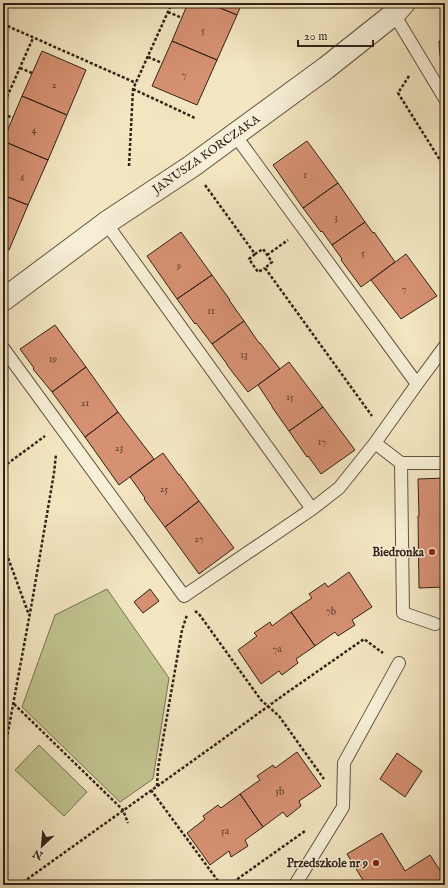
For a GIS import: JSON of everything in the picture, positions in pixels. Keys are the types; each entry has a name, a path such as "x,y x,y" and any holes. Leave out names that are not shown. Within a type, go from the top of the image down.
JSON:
{"street":[{"name":"JANUSZA KORCZAKA","path":"6,293 106,222 192,166 235,135 326,68 399,9"}],"lane":[{"path":"399,9 421,59 445,99"},
{"path":"235,135 417,384"},
{"path":"106,222 312,509"},
{"path":"3,348 184,596 312,509 339,488 375,443 445,346"},
{"path":"375,443 401,463 445,463"},
{"path":"401,463 403,613 435,624"},
{"path":"295,885 343,807 344,763 399,663"}],"path":[{"path":"129,166 133,89 172,3"},
{"path":"168,12 182,18"},
{"path":"3,24 136,83"},
{"path":"3,106 33,38"},
{"path":"148,57 162,63"},
{"path":"421,59 398,93 445,168"},
{"path":"20,68 32,73"},
{"path":"133,89 195,118"},
{"path":"3,114 13,118"},
{"path":"192,166 255,254"},
{"path":"267,255 304,229"},
{"path":"262,249 267,255 272,262 258,272 249,259 262,249"},
{"path":"265,268 383,432"},
{"path":"3,467 59,425"},
{"path":"3,759 54,473 59,425"},
{"path":"3,544 29,615"},
{"path":"194,610 199,614 261,700 279,716 343,807"},
{"path":"157,786 158,768 182,630 187,612"},
{"path":"19,885 364,639 399,663"},
{"path":"13,704 123,810 128,823"},
{"path":"151,790 221,885"},
{"path":"229,885 306,830"}],"green space":[{"path":"107,589 169,678 153,779 120,802 22,707 55,615"},
{"path":"39,745 87,792 64,816 15,770"}],"building":[{"path":"188,3 208,3 237,15 217,60 172,41"},
{"path":"208,3 242,3 237,15"},
{"path":"445,40 445,65 440,56 439,41"},
{"path":"172,41 217,60 197,105 152,86"},
{"path":"42,51 86,70 67,115 22,96"},
{"path":"22,96 67,115 48,160 3,141"},
{"path":"3,141 48,160 28,205 3,195"},
{"path":"307,141 338,183 303,208 273,165"},
{"path":"338,183 365,222 332,245 303,208"},
{"path":"3,195 28,205 9,250 3,248"},
{"path":"365,222 395,262 361,287 332,245"},
{"path":"181,232 212,275 177,299 147,256"},
{"path":"406,254 437,296 401,319 371,280"},
{"path":"212,275 244,321 212,344 177,299"},
{"path":"244,321 280,369 248,392 212,344"},
{"path":"55,325 86,367 52,392 33,369 34,368 20,349"},
{"path":"289,362 323,407 289,431 258,385"},
{"path":"86,367 118,412 85,437 52,392"},
{"path":"323,407 355,450 321,474 289,431"},
{"path":"118,412 154,459 119,485 85,437"},
{"path":"163,453 199,501 165,527 130,477"},
{"name":"Biedronka","path":"445,478 445,587 419,588 418,479"},
{"path":"199,501 234,548 199,574 165,527"},
{"path":"349,572 372,607 352,620 355,625 338,636 335,632 315,646 291,612 312,598 309,594 325,583 328,587"},
{"path":"150,589 159,601 143,613 134,602"},
{"path":"291,612 315,646 296,659 298,663 282,675 279,671 261,684 238,650 257,636 254,633 270,622 272,626"},
{"path":"297,752 321,786 299,801 301,806 287,817 283,812 263,827 240,794 260,780 257,776 273,765 275,768"},
{"path":"397,753 422,771 405,797 380,779"},
{"path":"240,794 263,827 245,840 248,846 231,857 229,851 210,865 187,833 205,819 203,816 218,805 221,808"},
{"name":"Przedszkole nr 9","path":"382,833 405,871 430,855 445,878 445,885 366,885 347,854"}],"place":[{"name":"Biedronka","path":"432,552"},
{"name":"Przedszkole nr 9","path":"376,863"}]}
